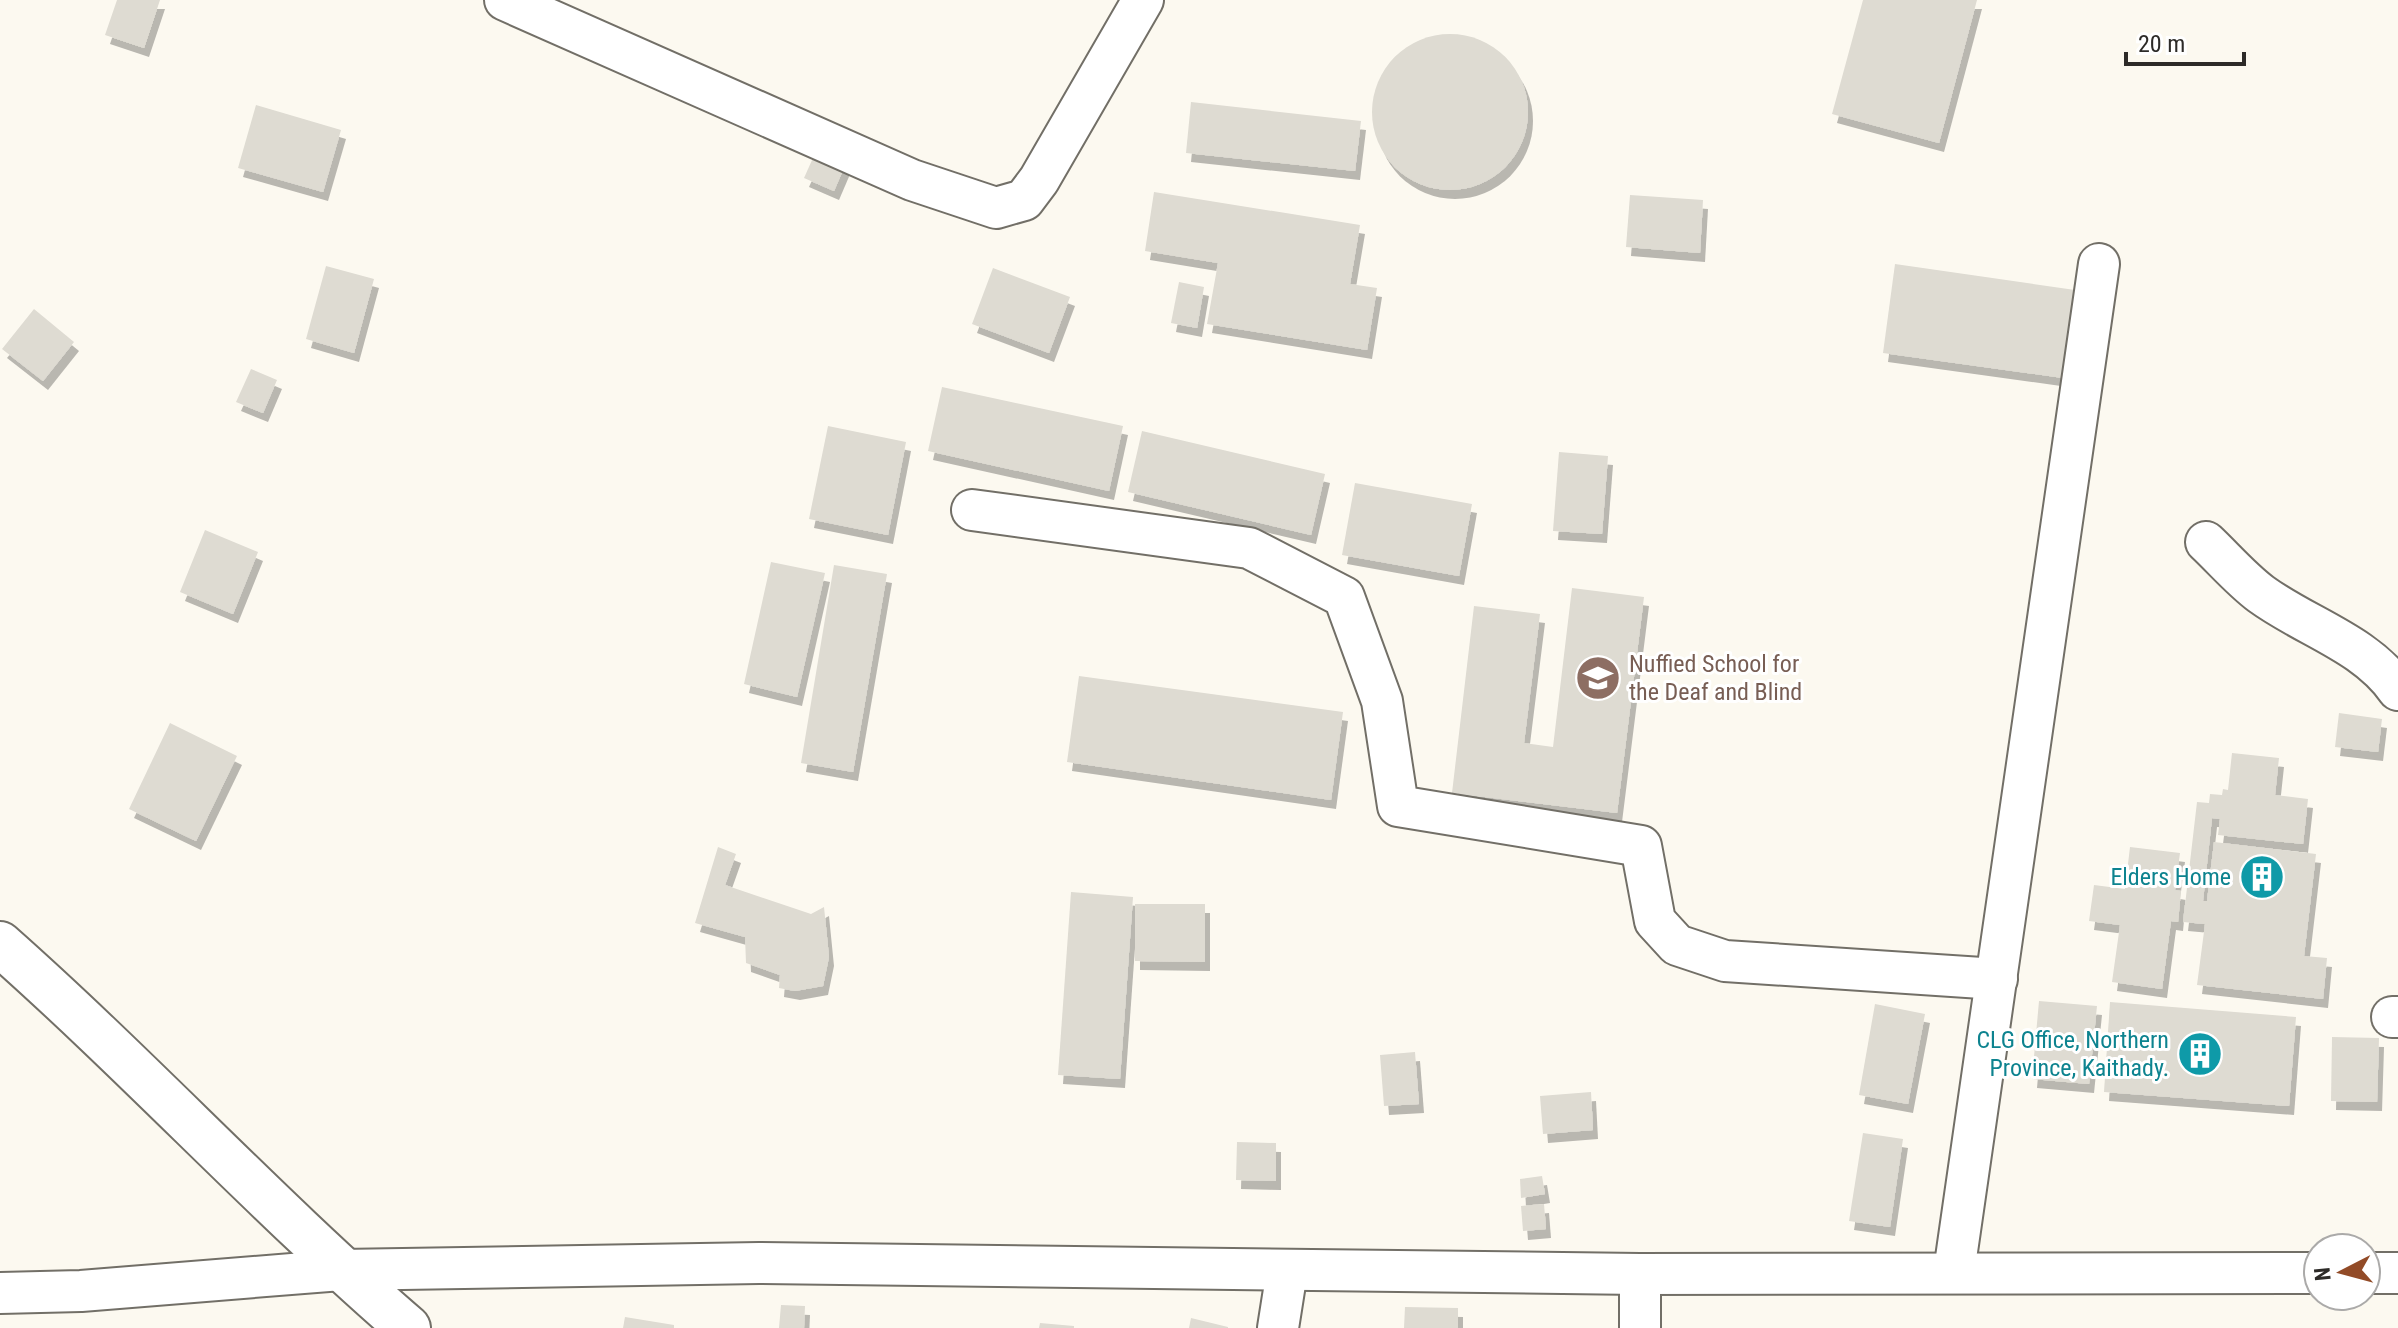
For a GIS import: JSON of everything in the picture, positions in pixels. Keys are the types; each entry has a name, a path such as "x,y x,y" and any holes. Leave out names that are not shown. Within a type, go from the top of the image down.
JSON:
{"street":[{"path":"505,0 912,180 996,208 1024,200 1039,180 1143,0"},
{"path":"1954,1272 2099,264"},
{"path":"972,510 1249,548 1344,597 1382,701 1398,806 1641,846 1655,921 1677,945 1725,961 1997,979"},
{"path":"2206,542 2261,594 2316,624 2385,671 2398,690"},
{"path":"0,944 73,1009 341,1270 408,1328"},
{"path":"0,1293 81,1291 341,1270 759,1263 1640,1274 2302,1273"},
{"path":"1278,1328 1287,1271"},
{"path":"1640,1274 1640,1328"}],"building":[{"path":"117,0 160,0 144,48 105,35"},
{"path":"1863,0 1977,0 1939,143 1832,114"},
{"path":"1450,34 1480,40 1505,57 1522,82 1528,112 1522,142 1505,167 1480,184 1450,190 1420,184 1395,167 1378,142 1372,112 1378,82 1395,57 1420,40"},
{"path":"1191,102 1361,121 1355,171 1186,153"},
{"path":"256,105 341,130 323,192 238,168"},
{"path":"817,149 846,163 834,191 804,178"},
{"path":"1154,192 1360,225 1350,284 1377,288 1367,350 1207,324 1218,263 1145,251"},
{"path":"1630,195 1703,200 1700,253 1626,247"},
{"path":"1895,264 2075,290 2063,378 1883,353"},
{"path":"326,266 374,279 354,353 306,339"},
{"path":"993,268 1070,297 1049,353 972,324"},
{"path":"1179,282 1204,287 1197,328 1171,323"},
{"path":"34,309 74,342 43,381 2,349"},
{"path":"251,369 277,380 263,413 236,402"},
{"path":"942,387 1123,426 1109,491 928,451"},
{"path":"828,426 906,442 888,535 809,519"},
{"path":"1142,431 1325,474 1311,535 1128,492"},
{"path":"1559,452 1608,456 1602,534 1553,531"},
{"path":"1355,483 1472,504 1459,576 1342,555"},
{"path":"205,530 258,552 233,614 180,592"},
{"path":"771,562 825,573 797,697 744,684"},
{"path":"834,565 887,574 853,772 801,763"},
{"name":"Nuffied School for the Deaf and Blind","path":"1572,588 1644,597 1617,813 1452,793 1474,606 1540,614 1524,743 1553,747"},
{"path":"1079,676 1343,712 1331,800 1067,762"},
{"path":"2339,713 2382,719 2378,752 2335,747"},
{"path":"170,723 237,756 196,841 129,809"},
{"name":"Elders Home","path":"2232,753 2279,758 2275,795 2308,799 2303,844 2218,835 2220,819 2212,818 2203,901 2207,901 2214,842 2316,854 2304,956 2327,958 2323,999 2197,985 2205,924 2183,922 2197,802 2209,803 2210,794 2222,795 2223,789 2228,790"},
{"path":"718,847 736,854 725,885 811,914 824,907 829,957 823,986 795,991 779,988 780,975 746,963 745,937 695,923"},
{"name":"Elders Home","path":"2130,847 2180,853 2175,890 2181,891 2178,922 2171,921 2162,989 2112,982 2120,925 2089,921 2094,885 2125,889"},
{"path":"1071,892 1133,897 1120,1079 1058,1075"},
{"path":"1135,904 1205,904 1205,962 1135,961"},
{"path":"2039,1001 2097,1006 2089,1084 2032,1079"},
{"name":"CLG Office, Northern Province, Kaithady.","path":"2110,1002 2296,1017 2289,1106 2104,1092"},
{"path":"1875,1004 1925,1014 1908,1104 1859,1095"},
{"path":"2332,1037 2379,1038 2377,1102 2331,1101"},
{"path":"1415,1052 1419,1104 1384,1106 1380,1055"},
{"path":"1591,1092 1593,1130 1543,1134 1540,1096"},
{"path":"1863,1133 1903,1139 1890,1227 1849,1221"},
{"path":"1237,1142 1276,1143 1276,1181 1236,1180"},
{"path":"1542,1176 1545,1194 1521,1198 1520,1179"},
{"path":"1544,1204 1546,1229 1523,1231 1521,1206"},
{"path":"781,1305 805,1306 804,1328 779,1328"},
{"path":"1405,1307 1458,1308 1458,1328 1404,1328"},
{"path":"625,1317 674,1325 674,1328 623,1328"},
{"path":"1191,1318 1228,1327 1228,1328 1189,1328"},
{"path":"1040,1323 1074,1326 1074,1328 1039,1328"}],"place":[{"name":"Nuffied School for the Deaf and Blind","path":"1598,678"},
{"name":"Elders Home","path":"2262,877"},
{"name":"CLG Office, Northern Province, Kaithady.","path":"2200,1054"}]}
